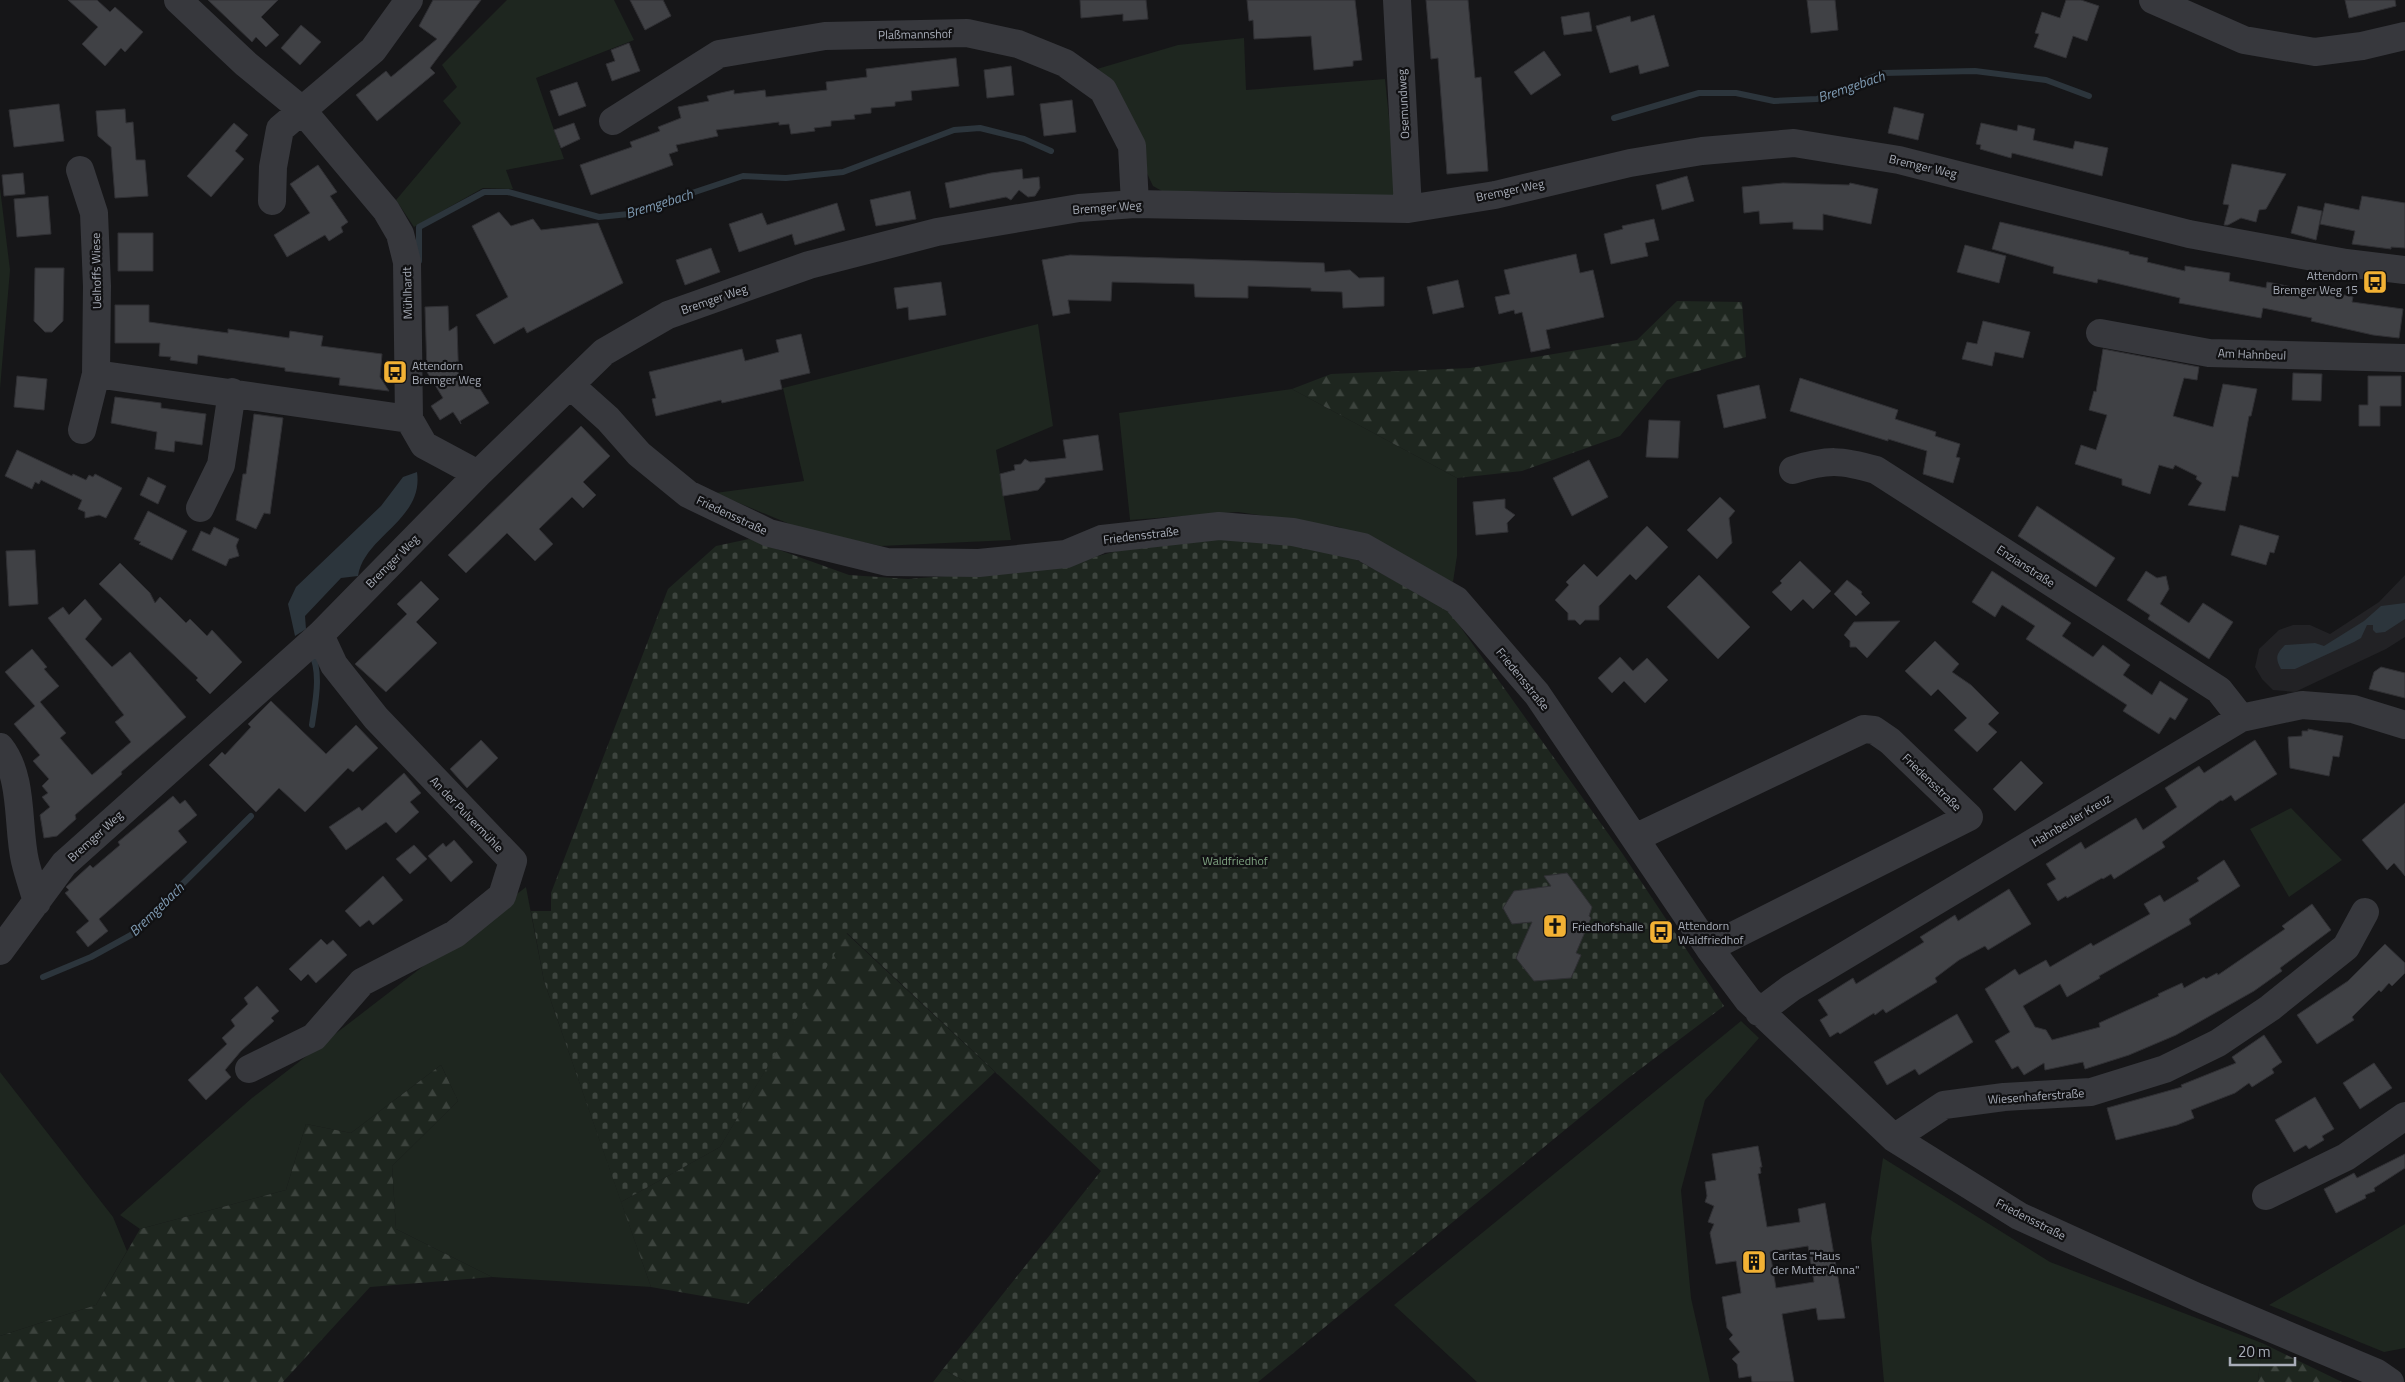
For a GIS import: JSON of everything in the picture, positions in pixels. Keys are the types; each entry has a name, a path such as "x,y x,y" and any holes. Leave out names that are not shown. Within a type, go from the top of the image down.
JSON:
{"street":[{"name":"Mühlhardt","path":"178,0 246,64 302,110 386,210 400,234 407,262 409,418 424,445 478,474"},
{"path":"272,201 273,167 280,129 373,50 410,0"},
{"name":"Osemundweg","path":"1396,0 1408,209"},
{"path":"2153,0 2244,40 2315,52 2362,46 2405,36"},
{"name":"Plaßmannshof","path":"613,121 718,54 825,36 968,33 1018,44 1065,63 1103,90 1132,146 1135,204"},
{"name":"Bremger Weg","path":"0,951 64,864 310,642 478,474 604,352 668,315 810,265 937,232 1079,208 1135,204 1408,209 1495,194 1630,163 1702,151 1794,143 1899,160 2189,234 2346,263 2405,270"},
{"name":"Uelhoffs Wiese","path":"80,170 94,213 97,286 96,374 82,430"},
{"name":"Am Hahnbeul","path":"2100,332 2209,353 2405,358"},
{"path":"96,374 409,418"},
{"name":"Friedensstraße","path":"570,386 608,419 639,454 688,494 769,533 886,562 979,563 1066,554 1102,539 1219,526 1293,532 1363,547 1456,600 1537,694 1709,948 1759,1012 1894,1138 2019,1216 2198,1297 2377,1373 2390,1382"},
{"path":"200,508 221,465 232,392"},
{"name":"Enzianstraße","path":"1794,470 1818,462 1846,461 1876,470 2219,690 2241,718"},
{"name":"An der Pulvermühle","path":"250,1069 314,1037 362,982 455,934 502,896 513,861 376,718 334,666 310,642"},
{"name":"Hahnbeuler Kreuz","path":"1759,1012 1790,988 2241,718 2302,705 2353,709 2405,725"},
{"name":"Friedensstraße","path":"1635,838 1864,729 1874,730 1890,740 1969,817 1709,948"},
{"path":"0,747 12,774 20,808 24,859 37,902"},
{"name":"Wiesenhaferstraße","path":"1894,1138 1944,1105 2004,1097 2091,1092 2165,1069 2218,1043 2270,1008 2346,947 2364,912"},
{"path":"2266,1196 2346,1156 2405,1116"}],"shaded area":[{"path":"417,472 417,489 412,503 371,550 363,562 358,576 341,578 305,616 306,629 295,636 288,604 296,587 381,506 403,477"},
{"path":"2405,575 2405,637 2386,649 2295,692 2273,690 2262,679 2255,667 2259,649 2279,630 2293,625 2310,625 2330,634 2379,602"},
{"path":"2405,603 2405,619 2385,632 2376,633 2373,630 2373,625 2367,625 2361,638 2354,642 2295,669 2281,669 2277,656 2285,645 2315,643 2324,646 2364,621 2381,606"}],"green space":[{"path":"507,0 614,0 634,40 536,78 564,159 506,170 513,189 483,188 414,227 396,200 461,123 443,101 457,87 442,65"},
{"path":"1244,38 1246,90 1385,79 1397,197 1246,191 1162,191 1153,186 1097,69 1178,45"},
{"path":"0,188 10,270 0,389"},
{"path":"1677,301 1742,302 1746,357 1667,380 1620,436 1522,471 1457,478 1292,389 1331,374 1470,368 1637,340"},
{"path":"1038,324 1053,426 996,450 1011,540 881,546 799,528 715,493 804,481 783,388"},
{"path":"1292,389 1457,478 1457,556 1453,582 1339,527 1238,512 1130,520 1119,413"},
{"name":"Waldfriedhof","path":"1183,533 1339,550 1449,611 1622,853 1724,1006 1627,1079 1258,1382 966,1382 943,1369 1101,1171 847,933 720,1147 621,1202 544,981 531,911 551,911 551,893 668,589 716,546 749,539 849,575 908,579 971,574 1080,561"},
{"path":"2291,808 2342,860 2289,897 2250,829"},
{"path":"526,887 544,981 651,1287 492,1277 396,1229 392,1166 458,1101 441,1065 351,1133 306,1124 286,1190 140,1229 120,1215 252,1098"},
{"path":"846,933 995,1072 748,1304 651,1287 621,1202 720,1147"},
{"path":"1741,1021 1759,1038 1705,1100 1681,1190 1691,1298 1710,1382 1477,1382 1394,1305"},
{"path":"441,1065 458,1101 392,1166 396,1229 492,1277 370,1287 283,1382 0,1382 0,1336 96,1305 140,1229 286,1190 306,1124 351,1133"},
{"path":"0,1072 113,1217 127,1251 96,1305 0,1336"},
{"path":"1883,1158 2050,1262 2262,1343 2258,1382 1884,1382 1871,1238"},
{"path":"2405,1224 2405,1348 2384,1352 2269,1305"},
{"path":"2262,1343 2342,1382 2258,1382"},
{"path":"943,1369 966,1382 933,1382"}],"building":[{"path":"68,0 97,0 110,12 115,7 143,32 125,52 121,48 105,66 82,44 98,27"},
{"path":"208,0 278,0 261,17 279,35 266,47 256,37 252,42"},
{"path":"433,0 481,0 430,68 435,73 377,121 356,95 386,71 391,77 437,39 419,26"},
{"path":"630,0 663,0 671,16 645,30"},
{"path":"1080,0 1146,0 1148,19 1123,21 1123,14 1081,18"},
{"path":"1247,0 1355,0 1362,60 1353,61 1353,66 1314,70 1311,36 1254,39 1253,20 1249,21"},
{"path":"1426,0 1468,0 1475,78 1481,77 1488,171 1447,174 1438,58 1431,59"},
{"path":"1807,0 1835,0 1838,30 1811,33"},
{"path":"2066,0 2081,0 2099,6 2087,41 2073,36 2066,58 2034,47 2039,34 2035,33 2042,12 2060,18"},
{"path":"2345,0 2395,0 2396,6 2349,18"},
{"path":"1589,12 1592,31 1564,35 1561,17"},
{"path":"1654,15 1669,66 1640,74 1638,65 1610,73 1596,26 1630,16 1631,22"},
{"path":"301,25 321,42 300,65 281,48"},
{"path":"629,43 640,71 612,81 606,64 615,61 611,50"},
{"path":"1544,51 1561,75 1531,95 1514,72"},
{"path":"956,58 959,86 911,91 912,100 895,102 895,106 871,108 871,113 854,115 855,119 831,121 831,126 814,128 815,131 791,134 789,124 779,125 779,122 716,130 718,136 676,145 678,151 669,154 673,165 591,195 580,165 632,147 630,142 660,131 658,127 681,118 678,107 709,101 707,96 734,90 734,94 765,90 766,97 827,90 826,82 867,77 866,69"},
{"path":"1011,66 1014,95 987,98 984,70"},
{"path":"577,82 586,106 559,116 550,91"},
{"path":"1072,100 1076,132 1044,136 1040,104"},
{"path":"59,104 64,141 14,147 9,110"},
{"path":"1894,107 1924,114 1918,140 1888,133"},
{"path":"125,109 126,123 133,122 136,160 145,160 148,196 115,198 111,147 98,136 96,111"},
{"path":"234,123 248,135 235,151 244,159 211,197 187,176"},
{"path":"574,123 580,139 561,148 554,130"},
{"path":"1981,123 2017,131 2018,125 2035,129 2033,140 2073,149 2075,141 2108,148 2102,176 2012,153 2011,158 1980,149 1981,145 1976,144"},
{"path":"2232,164 2286,174 2266,209 2259,210 2256,222 2241,218 2228,225 2224,225 2229,205 2223,204"},
{"path":"318,165 337,192 330,196 348,222 341,227 343,232 329,241 325,235 287,257 274,235 310,213 290,184"},
{"path":"1022,169 1023,179 1039,177 1040,188 1035,196 1028,197 1019,190 1011,200 1006,197 950,208 945,183 991,173"},
{"path":"23,173 25,194 4,196 2,175"},
{"path":"1687,176 1694,201 1662,210 1656,185"},
{"path":"1783,183 1849,185 1850,183 1878,189 1871,224 1823,214 1823,230 1793,229 1793,222 1760,224 1759,211 1744,213 1742,187"},
{"path":"910,191 916,219 876,226 870,200"},
{"path":"48,196 51,234 17,237 14,199"},
{"path":"2362,196 2405,203 2405,248 2391,247 2391,249 2352,244 2355,231 2320,224 2325,203 2359,210"},
{"path":"837,203 845,230 795,245 792,234 739,252 729,224 762,213 767,225"},
{"path":"2298,206 2322,211 2316,240 2291,233"},
{"path":"499,212 511,226 533,219 541,230 598,223 623,283 527,333 524,327 494,344 476,315 508,297 472,226"},
{"path":"1654,219 1659,240 1645,243 1648,256 1611,264 1604,234 1623,229 1622,226"},
{"path":"2000,222 2129,252 2129,254 2148,258 2147,262 2185,271 2185,266 2230,273 2229,281 2266,288 2267,282 2317,292 2318,289 2353,297 2352,302 2403,309 2399,338 2373,335 2311,321 2312,318 2263,308 2261,318 2179,303 2180,298 2098,279 2097,283 2053,273 2054,267 1992,249"},
{"path":"118,233 153,233 153,271 118,271"},
{"path":"1965,245 2006,256 1999,283 1957,272"},
{"path":"711,248 720,272 685,285 676,260"},
{"path":"1576,254 1580,273 1593,270 1604,317 1546,330 1550,348 1531,352 1522,312 1515,314 1514,310 1499,314 1495,297 1510,294 1504,270"},
{"path":"1070,255 1324,263 1325,272 1350,270 1359,278 1384,277 1384,306 1343,308 1342,292 1311,291 1311,288 1248,286 1248,298 1195,297 1194,284 1112,282 1111,301 1068,300 1070,313 1053,316 1042,260"},
{"path":"35,268 64,268 63,321 52,332 45,332 34,321"},
{"path":"1458,280 1464,307 1433,314 1427,287"},
{"path":"941,282 946,315 909,320 908,307 897,309 894,288"},
{"path":"115,305 149,305 149,322 228,333 228,329 289,338 290,331 323,336 321,346 382,354 380,377 389,391 339,385 340,378 285,371 285,368 198,355 197,364 170,360 171,357 159,356 160,343 115,343"},
{"path":"448,306 449,331 457,326 459,387 473,378 489,403 460,421 461,424 453,412 440,420 431,406 443,398 427,372 425,307"},
{"path":"1983,321 2030,332 2023,358 1995,352 1992,366 1962,359 1967,342 1977,344"},
{"path":"801,334 810,373 780,380 782,389 722,403 721,400 656,416 652,399 656,398 649,372 742,349 745,361 779,352 776,340"},
{"path":"2103,349 2199,367 2197,380 2184,378 2173,416 2213,427 2223,384 2257,389 2251,416 2249,416 2238,477 2232,476 2225,511 2188,505 2202,483 2196,479 2197,476 2175,465 2173,469 2159,465 2150,494 2122,485 2122,479 2075,464 2081,445 2096,450 2107,415 2089,410 2094,391 2096,392"},
{"path":"2293,373 2322,374 2321,401 2292,400"},
{"path":"17,376 47,379 44,410 14,407"},
{"path":"2368,376 2401,376 2401,406 2380,406 2380,426 2359,426 2359,405 2368,405"},
{"path":"1800,378 1898,410 1895,419 1936,432 1935,436 1960,444 1956,457 1960,458 1953,483 1923,474 1927,451 1790,411"},
{"path":"1759,385 1766,418 1724,428 1717,395"},
{"path":"115,397 161,403 161,408 206,414 202,445 175,441 174,452 155,449 157,432 111,423"},
{"path":"254,414 283,418 270,514 264,513 256,529 236,520 243,474 246,474"},
{"path":"1649,420 1680,421 1678,458 1646,457"},
{"path":"581,426 610,456 583,482 596,495 583,508 572,497 539,529 553,544 535,561 507,533 466,573 448,555"},
{"path":"1098,435 1103,470 1045,478 1045,482 1038,490 1003,496 1000,474 1015,470 1014,465 1021,464 1025,459 1030,462 1066,458 1063,440"},
{"path":"17,450 72,476 73,474 86,480 89,475 93,477 95,474 122,488 106,518 99,515 85,518 85,512 78,509 82,500 41,480 39,484 35,482 32,489 5,476"},
{"path":"1589,460 1608,497 1572,516 1553,478"},
{"path":"148,477 166,486 158,504 140,495"},
{"path":"1720,497 1735,511 1729,518 1732,543 1717,559 1687,530"},
{"path":"1505,499 1505,508 1515,515 1507,523 1508,532 1476,535 1473,502"},
{"path":"2037,506 2115,558 2096,587 2018,536"},
{"path":"148,511 187,531 172,560 139,544 141,542 134,539"},
{"path":"2240,525 2279,536 2274,553 2270,552 2266,565 2231,555"},
{"path":"1647,526 1668,547 1636,580 1630,574 1599,606 1599,620 1585,620 1580,625 1575,620 1568,620 1568,613 1555,600 1569,585 1566,582 1584,564 1597,577"},
{"path":"214,527 239,539 236,546 239,556 229,559 226,566 192,550 201,531 210,535"},
{"path":"35,550 38,604 9,606 6,551"},
{"path":"1800,561 1831,591 1813,609 1803,599 1791,611 1772,592"},
{"path":"120,563 150,593 155,603 160,597 186,623 190,619 207,636 212,630 242,662 210,694 196,680 198,678 99,584"},
{"path":"1992,571 2071,623 2062,636 2093,657 2103,645 2130,665 2123,675 2152,695 2160,681 2188,699 2175,720 2170,717 2159,734 2123,711 2127,705 2026,639 2035,626 2002,605 1995,617 1972,602"},
{"path":"2146,571 2157,578 2166,576 2169,589 2160,604 2189,623 2203,603 2233,622 2209,659 2148,619 2150,615 2127,600"},
{"path":"1699,575 1750,627 1718,659 1667,607"},
{"path":"1847,580 1862,592 1861,594 1870,603 1856,616 1834,594"},
{"path":"421,581 439,599 416,622 437,643 386,692 355,664 407,614 397,604"},
{"path":"85,599 102,619 85,639 112,667 130,652 186,717 121,772 122,774 75,815 76,819 57,836 44,838 40,815 50,807 42,797 48,793 42,786 49,779 33,761 40,755 14,724 35,706 5,672 32,649 47,667 44,669 59,686 40,702 66,733 60,738 92,775 131,742 115,722 124,715 48,618 63,607 69,615"},
{"path":"1900,621 1867,658 1856,647 1850,647 1850,641 1844,635 1854,622"},
{"path":"1935,641 1959,664 1952,672 1971,685 1999,713 1988,724 1997,732 1977,752 1954,730 1967,718 1938,689 1931,696 1905,671"},
{"path":"1620,657 1633,671 1647,658 1668,680 1645,703 1624,681 1612,693 1598,678"},
{"path":"2381,667 2405,673 2405,698 2369,689 2374,672"},
{"path":"271,701 326,754 356,725 378,748 353,772 348,768 305,812 279,788 256,812 209,765 222,752 225,755 251,727 248,724"},
{"path":"2308,729 2343,736 2339,757 2333,756 2329,776 2290,768 2288,737 2302,736 2302,731 2308,731"},
{"path":"481,740 498,758 467,788 450,769"},
{"path":"2255,740 2277,774 2235,801 2231,795 2221,800 2162,842 2165,847 2114,879 2111,874 2058,901 2047,884 2056,879 2046,864 2081,842 2085,849 2136,818 2143,830 2177,807 2165,788 2199,766 2204,773"},
{"path":"2021,761 2043,783 2015,811 1993,789"},
{"path":"404,773 421,793 410,802 419,812 396,833 386,822 346,850 329,827 359,807 362,811"},
{"path":"173,796 180,804 185,800 197,815 178,831 187,842 99,919 108,931 88,947 76,932 89,921 65,893 69,890 66,887 90,865 93,868 120,845 118,842"},
{"path":"2405,803 2405,876 2394,863 2387,870 2362,840"},
{"path":"454,840 473,862 451,882 428,856 443,843 446,847"},
{"path":"414,845 427,859 410,874 396,859"},
{"path":"2224,860 2240,886 2189,919 2191,924 2099,976 2100,978 2067,997 2060,984 2023,1006 2035,1027 2046,1030 2052,1040 2100,1027 2099,1023 2159,996 2158,994 2182,983 2184,988 2204,977 2206,979 2217,973 2218,975 2285,929 2282,926 2312,904 2331,930 2280,968 2282,971 2254,991 2176,1035 2129,1055 2085,1069 2083,1062 2045,1070 2044,1063 2024,1075 2018,1066 2012,1069 1995,1041 2010,1032 1985,989 2015,969 2019,975 2046,960 2050,967 2091,943 2093,946 2150,914 2144,904 2160,895 2164,902 2199,881 2197,878"},
{"name":"Friedhofshalle","path":"1567,873 1592,907 1589,916 1591,918 1576,953 1581,955 1571,978 1534,981 1516,958 1532,922 1512,924 1503,908 1514,891 1551,886 1544,876"},
{"path":"383,876 403,900 373,925 369,920 360,927 345,911"},
{"path":"2009,889 2031,924 1988,950 1985,946 1959,960 1935,978 1937,982 1886,1013 1883,1009 1840,1034 1838,1032 1830,1037 1820,1020 1828,1015 1818,1000 1853,978 1856,984 1924,942 1920,937 1955,915 1958,921"},
{"path":"321,939 327,945 333,940 347,955 316,983 308,974 301,981 289,969"},
{"path":"2385,944 2405,963 2405,973 2392,986 2389,983 2381,992 2379,990 2352,1017 2354,1020 2317,1044 2297,1015 2348,981"},
{"path":"257,986 279,1011 271,1018 274,1021 241,1051 225,1070 231,1077 206,1100 188,1080 227,1044 222,1038 235,1026 231,1020 248,1004 244,998"},
{"path":"1957,1014 1973,1042 1919,1075 1915,1069 1887,1085 1874,1062"},
{"path":"2264,1035 2282,1062 2272,1069 2274,1073 2252,1087 2249,1083 2235,1093 2191,1110 2194,1118 2177,1125 2116,1140 2107,1108 2182,1087 2181,1085 2236,1063 2232,1057"},
{"path":"2374,1063 2392,1088 2360,1109 2343,1083"},
{"path":"2315,1097 2334,1129 2322,1136 2324,1140 2309,1149 2306,1145 2294,1152 2275,1120"},
{"name":"Caritas \"Haus der Mutter Anna\"","path":"1758,1146 1762,1167 1760,1167 1761,1173 1758,1174 1767,1227 1800,1222 1798,1209 1825,1203 1845,1318 1818,1320 1816,1308 1782,1314 1794,1382 1752,1382 1751,1376 1739,1378 1737,1364 1732,1359 1740,1352 1729,1339 1733,1335 1727,1328 1722,1297 1741,1293 1736,1261 1716,1264 1710,1233 1714,1224 1708,1222 1714,1206 1705,1202 1707,1196 1705,1182 1716,1180 1712,1154","holes":["1808,1246 1814,1282 1776,1288 1770,1252"]},
{"path":"2405,1154 2405,1168 2374,1188 2375,1191 2365,1195 2366,1198 2336,1213 2324,1189 2354,1173 2357,1178"}],"waterway":[{"name":"Bremgebach","path":"1614,118 1699,93 1736,93 1774,101 1817,99 1883,73 1975,71 2046,80 2089,96"},
{"name":"Bremgebach","path":"419,261 419,227 484,192 508,192 599,217 629,214 743,176 786,178 843,172 954,130 980,128 1024,139 1051,151"},
{"name":"Bremgebach","path":"311,652 317,679 312,725"},
{"name":"Bremgebach","path":"43,977 91,957 131,935 251,816"}],"place":[{"name":"Attendorn Bremger Weg 15","path":"2375,282"},
{"name":"Attendorn Bremger Weg","path":"395,372"},
{"name":"Friedhofshalle","path":"1555,926"},
{"name":"Attendorn Waldfriedhof","path":"1661,932"},
{"name":"Caritas \"Haus der Mutter Anna\"","path":"1754,1262"}]}
